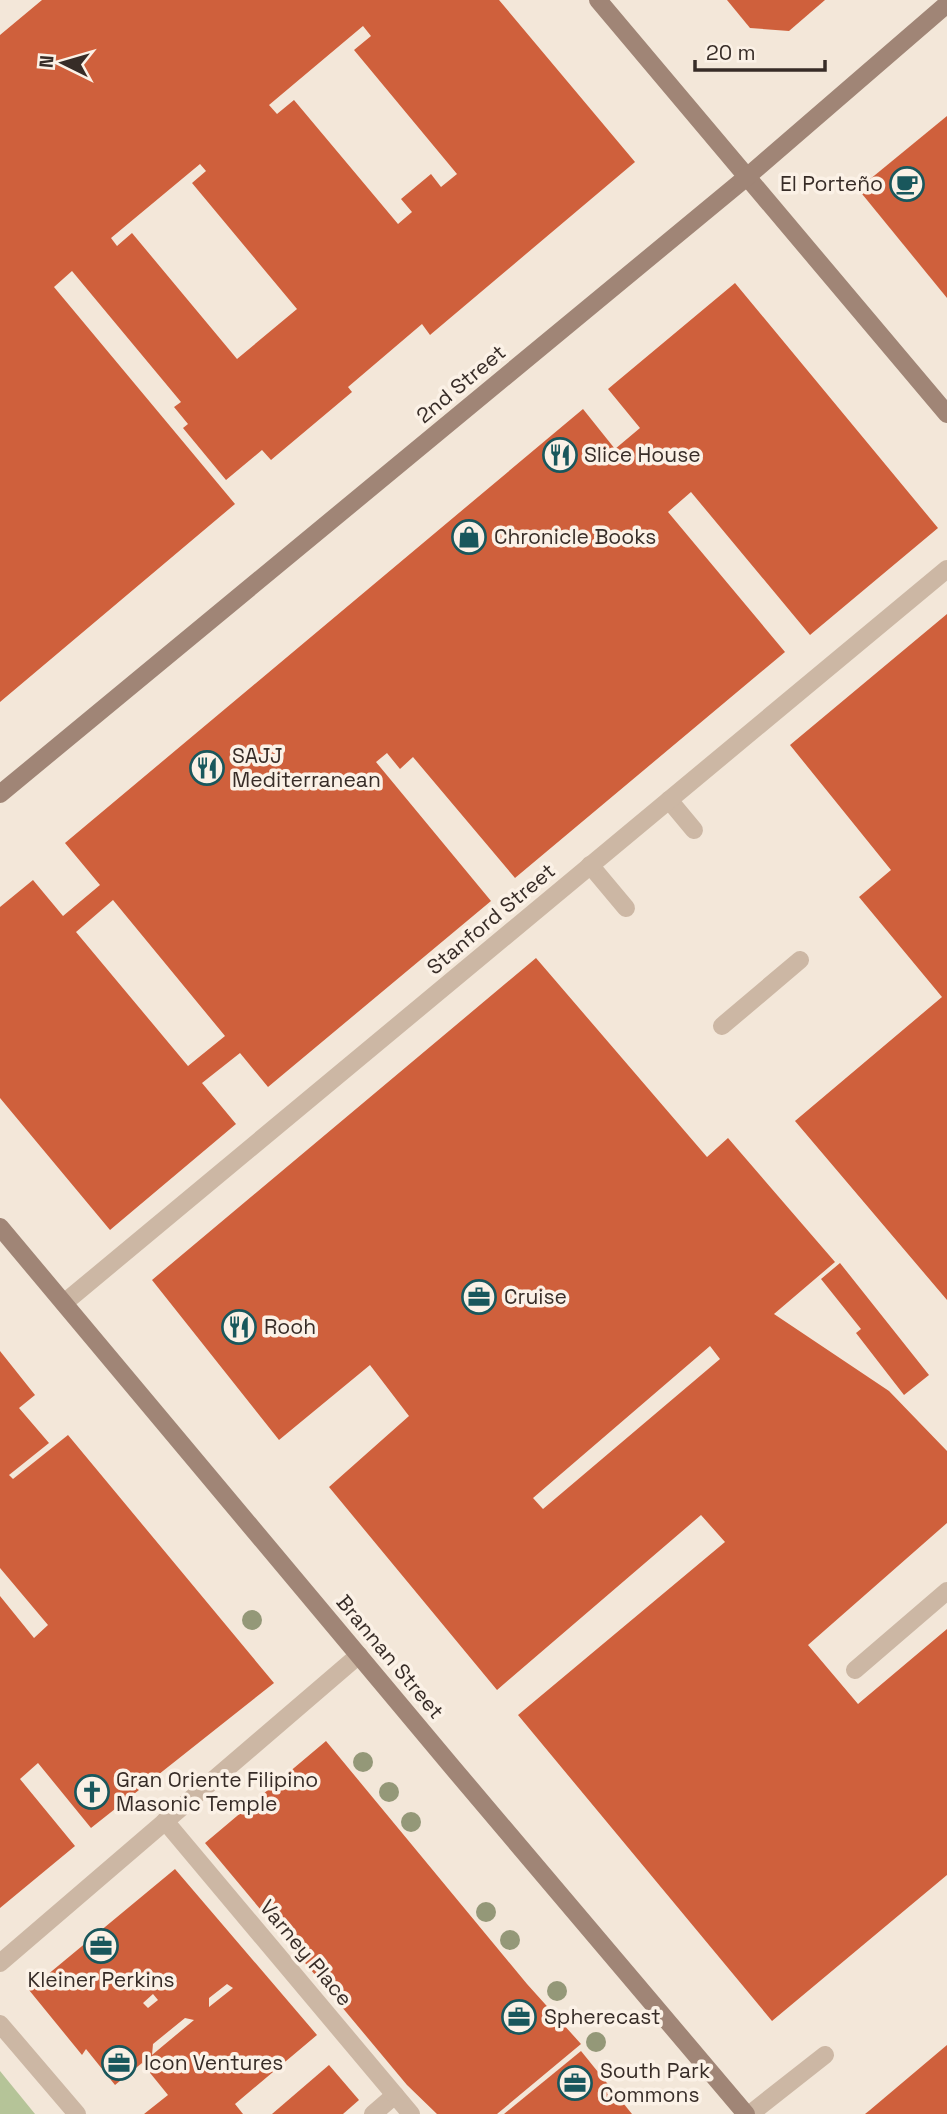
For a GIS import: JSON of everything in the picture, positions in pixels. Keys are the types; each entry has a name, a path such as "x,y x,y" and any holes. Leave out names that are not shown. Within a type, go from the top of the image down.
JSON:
{"street":[{"path":"598,0 947,414"},
{"name":"2nd Street","path":"0,794 748,176 947,4"},
{"name":"Stanford Street","path":"64,1303 947,569"},
{"path":"669,800 694,830"},
{"path":"590,865 626,908"},
{"path":"722,1026 800,960"},
{"name":"Brannan Street","path":"0,1227 748,2114"},
{"path":"855,1670 947,1591"},
{"path":"0,1963 359,1655"},
{"name":"Varney Place","path":"165,1821 411,2114"},
{"path":"0,2024 77,2114"},
{"path":"748,2114 825,2055"},
{"path":"373,2114 395,2095"}],"green space":[{"path":"0,2071 35,2114 0,2114"}],"building":[{"path":"42,0 499,0 635,162 430,335 422,324 348,387 352,392 271,460 262,450 226,480 183,428 188,424 174,407 181,402 72,271 54,287 235,504 0,702 0,35","holes":["363,26 371,36 354,50 457,174 441,187 431,174 401,199 412,212 398,224 294,100 277,114 269,105","200,164 206,171 192,183 297,309 237,359 132,233 117,246 111,238"]},
{"path":"727,0 825,0 789,31 750,28"},
{"path":"947,116 947,298 858,189"},
{"path":"735,283 938,528 810,635 691,492 668,512 785,652 515,878 413,757 400,769 387,753 376,762 491,901 268,1087 240,1053 202,1083 236,1124 110,1230 0,1098 0,907 33,880 63,916 100,885 65,843 583,409 615,449 640,428 608,389","holes":["113,900 225,1036 188,1066 76,932"]},
{"path":"947,614 947,1300 795,1121 942,997 859,897 891,870 790,745"},
{"path":"536,958 707,1157 728,1138 835,1262 774,1314 889,1391 947,1451 947,1523 808,1645 858,1704 947,1629 947,1875 772,2021 518,1715 725,1542 701,1515 497,1690 329,1487 409,1416 370,1365 279,1440 152,1280","holes":["710,1346 720,1359 543,1509 533,1498"]},
{"path":"840,1263 929,1375 904,1395 856,1333 861,1329 821,1279"},
{"path":"0,1351 35,1395 19,1408 49,1443 9,1475 13,1479 68,1435 274,1683 91,1828 38,1763 20,1779 75,1846 0,1908 0,1596 34,1638 48,1625 0,1568"},
{"path":"326,1741 527,1984 581,2044 497,2114 437,2114 407,2085 205,1843"},
{"path":"175,1869 317,2035 235,2104 243,2114 144,2114 168,2095 142,2063 115,2085 86,2049 82,2055 29,1990","holes":["227,1984 233,1988 209,2007 209,1998","153,1994 158,2000 148,2008 143,2003","185,2018 194,2020 152,2055 153,2044"]},
{"path":"947,2045 947,2114 865,2114 870,2110"},
{"name":"South Park Commons","path":"581,2051 632,2114 504,2114"},
{"path":"329,2065 359,2100 343,2114 272,2114"}],"place":[{"name":"El Porteño","path":"907,184"},
{"name":"Slice House","path":"560,455"},
{"name":"Chronicle Books","path":"469,537"},
{"name":"SAJJ Mediterranean","path":"207,768"},
{"name":"Cruise","path":"479,1297"},
{"name":"Rooh","path":"239,1327"},
{"name":"Gran Oriente Filipino Masonic Temple","path":"92,1792"},
{"name":"Kleiner Perkins","path":"101,1946"},
{"name":"Spherecast","path":"519,2017"},
{"name":"Icon Ventures","path":"119,2063"},
{"name":"South Park Commons","path":"575,2083"}]}
